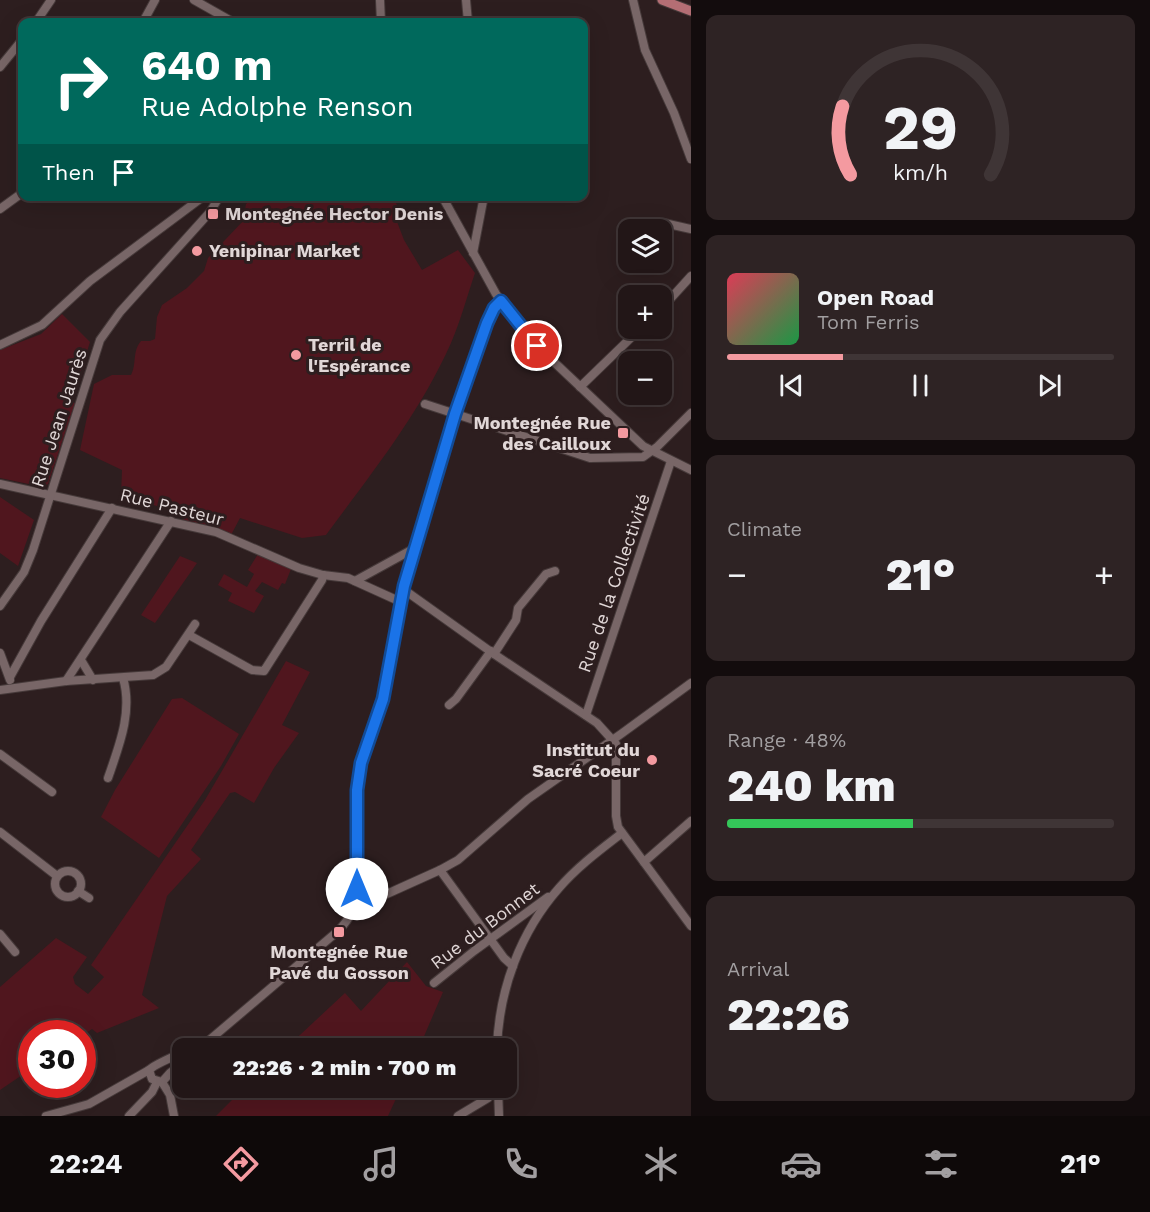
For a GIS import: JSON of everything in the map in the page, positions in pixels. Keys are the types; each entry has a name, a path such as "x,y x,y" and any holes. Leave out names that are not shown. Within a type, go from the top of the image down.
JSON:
{"main road":[{"path":"662,0 691,10"}],"street":[{"path":"39,18 51,0"},
{"path":"145,18 155,0"},
{"path":"194,0 226,18"},
{"path":"380,0 381,18"},
{"path":"466,0 468,18"},
{"path":"633,0 645,51 674,113 691,159"},
{"path":"0,67 18,45"},
{"path":"0,209 18,196"},
{"path":"0,345 42,325 90,281 197,201"},
{"name":"Rue Jean Jaurès","path":"0,606 24,572 33,550 100,340 120,312 210,212 217,201"},
{"path":"445,201 501,301 537,346 643,446 691,470"},
{"path":"473,253 483,201"},
{"path":"672,225 691,229"},
{"path":"672,297 691,276"},
{"path":"211,1038 338,931 351,915 357,900 357,790 361,763 383,699 403,589 455,414 487,323 494,308 501,301"},
{"path":"580,387 630,339"},
{"path":"425,404 590,458 643,457 691,413"},
{"name":"Rue de la Collectivité","path":"586,715 671,461"},
{"name":"Rue Pasteur","path":"0,484 216,532 299,568 355,581 401,602"},
{"path":"10,677 40,621 112,508"},
{"path":"66,681 171,521"},
{"path":"355,581 415,548"},
{"path":"448,705 456,699 493,653 516,620 518,608 546,574 555,572"},
{"path":"189,634 252,670 264,671 322,580 327,576"},
{"path":"403,589 586,715 614,740 617,763 616,816 622,833 691,926"},
{"path":"0,690 66,681 153,675 166,667 195,624"},
{"path":"0,653 10,677 11,687"},
{"path":"81,660 93,680"},
{"path":"108,778 124,735 128,694 123,678"},
{"path":"357,900 369,902 440,870 471,850 528,799 691,683"},
{"path":"0,754 52,792"},
{"path":"644,862 691,821"},
{"path":"0,832 57,876"},
{"name":"Rue du Bonnet","path":"498,1038 502,999 513,966 530,929 554,894 583,864 622,833"},
{"path":"440,870 504,958 513,966"},
{"path":"67,871 75,873 81,883 78,891 68,896 58,892 55,885 57,876 67,871"},
{"path":"78,891 89,898"},
{"name":"Rue du Bonnet","path":"434,983 490,939 554,894"},
{"path":"0,934 15,952"},
{"path":"46,1116 89,1104 149,1070 155,1064 165,1063 172,1059"},
{"path":"129,1116 170,1073 165,1063"},
{"path":"149,1070 152,1079 159,1082 170,1095 174,1116"},
{"path":"458,1116 488,1098"},
{"path":"498,1098 499,1116"}],"shaded area":[{"path":"249,201 395,201 402,215 396,219 404,240 422,270 458,250 475,273 451,343 425,394 394,442 326,535 302,538 240,518 231,535 184,520 173,510 121,497 122,470 80,450 94,384 112,375 131,375 138,345 141,341 155,339 157,317 162,305 187,288 204,271 208,258 243,221 246,204"},
{"path":"62,314 90,342 71,402 75,403 48,484 43,487 0,478 0,350 41,334"},
{"path":"0,497 34,520 18,566 0,553"},
{"path":"258,554 291,569 285,584 282,583 278,590 262,582 255,591 264,596 254,613 228,601 232,593 218,585 224,574 247,587 254,574 248,570"},
{"path":"180,556 197,563 155,623 141,615"},
{"path":"286,661 310,672 282,725 299,733 274,768 254,803 235,792 230,793 191,850 201,859 167,896 142,995 159,1008 97,1033 96,1020 18,1020 18,1078 0,1090 0,987 56,938 87,957 73,977 75,984 88,994 104,977 91,965 205,800"},
{"path":"182,698 239,734 221,766 159,858 101,817 115,790 172,699"},
{"path":"407,962 426,986 443,992 423,1038 297,1038 345,993 361,1011"},
{"path":"234,1098 396,1098 388,1116 216,1116"}],"place":[{"name":"Montegnée Hector Denis","path":"213,214"},
{"name":"Yenipinar Market","path":"197,251"},
{"name":"Terril de l'Espérance","path":"296,355"},
{"name":"Montegnée Rue des Cailloux","path":"623,433"},
{"name":"Institut du Sacré Coeur","path":"652,760"},
{"name":"Montegnée Rue Pavé du Gosson","path":"339,932"}],"route":[{"path":"357,889 357,790 361,763 383,699 404,586 455,414 487,323 494,308 501,301 537,346"}]}
